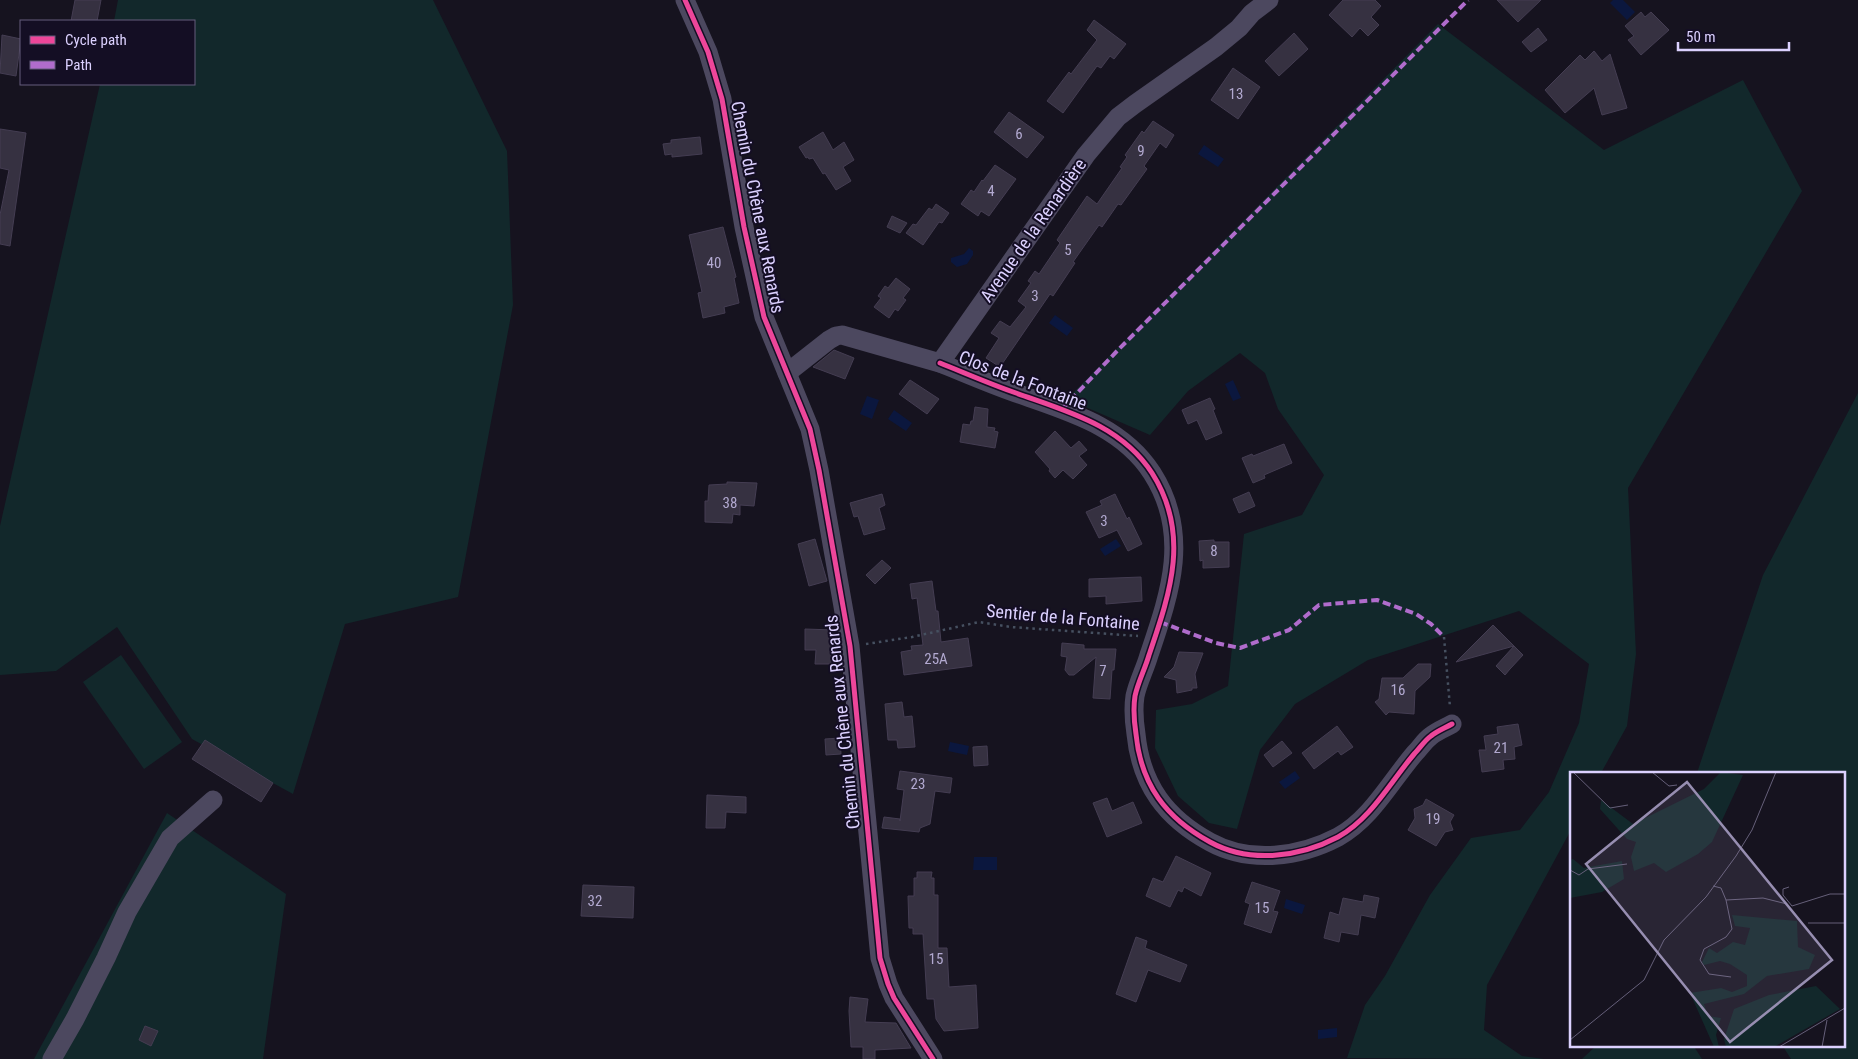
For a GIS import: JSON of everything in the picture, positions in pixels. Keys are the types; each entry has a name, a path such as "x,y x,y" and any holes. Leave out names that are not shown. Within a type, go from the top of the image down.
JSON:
{"street":[{"name":"Chemin du Chêne aux Renards","path":"685,0 708,52 722,99 744,227 759,298 772,337 810,429 819,470 850,646 880,958 894,998 933,1059"},
{"name":"Avenue de la Renardière","path":"940,363 1086,154 1118,117 1216,47 1239,28 1252,13 1269,0"},
{"path":"787,373 829,340 842,335 940,363"},
{"name":"Clos de la Fontaine","path":"940,363 1091,421 1120,438 1140,457 1152,473 1170,510 1175,544 1173,574 1136,695 1134,715 1137,748 1147,781 1164,807 1190,831 1217,846 1248,854 1275,856 1300,852 1340,836 1362,819 1404,766 1431,736 1452,724"},
{"path":"52,1059 102,967 127,912 170,838 213,800"}],"path":[{"path":"1444,637 1452,724"}],"green space":[{"path":"118,0 433,0 507,151 513,305 458,597 345,624 293,794 192,739 117,627 56,671 0,675 0,526 100,85 195,85 195,20 114,20"},
{"path":"1438,24 1604,150 1743,80 1802,191 1628,488 1636,654 1627,726 1602,772 1570,772 1570,832 1487,985 1484,1030 1522,1056 1544,1059 1347,1058 1365,1005 1385,976 1430,895 1471,838 1520,830 1549,792 1579,723 1589,664 1519,611 1368,660 1295,704 1260,750 1237,829 1209,823 1178,796 1155,748 1156,710 1192,704 1228,686 1244,534 1302,515 1324,475 1278,409 1265,373 1240,353 1188,391 1150,435 1067,399"},
{"path":"1858,393 1858,1059 1791,1059 1783,1046 1846,1046 1846,772 1697,772 1763,575"},
{"path":"121,655 182,742 144,769 83,682"},
{"path":"167,813 286,894 263,1059 34,1059"},
{"path":"1596,1046 1694,1046 1702,1059 1582,1059"}],"water":[{"path":"1613,0 1623,0 1635,12 1627,20 1610,3"},
{"path":"1204,145 1224,159 1218,167 1198,154"},
{"path":"969,248 973,251 973,255 967,264 957,267 951,262 951,258 964,254"},
{"path":"1055,315 1073,328 1067,336 1049,323"},
{"path":"1233,380 1241,398 1233,401 1225,384"},
{"path":"867,396 879,400 872,419 860,414"},
{"path":"894,410 912,423 906,431 888,419"},
{"path":"1116,539 1121,546 1105,556 1100,549"},
{"path":"950,742 969,746 967,755 948,751"},
{"path":"1295,771 1300,778 1285,789 1279,782"},
{"path":"974,857 997,857 997,870 973,870"},
{"path":"1286,899 1305,905 1302,914 1284,908"},
{"path":"1337,1028 1337,1037 1318,1039 1318,1030"}],"building":[{"path":"75,0 101,0 97,20 71,20"},
{"path":"1343,0 1375,0 1381,6 1371,17 1379,25 1368,36 1360,28 1352,37 1329,15"},
{"path":"1497,0 1541,0 1518,22"},
{"path":"1641,12 1645,17 1651,12 1669,30 1641,55 1628,40 1634,36 1625,26"},
{"path":"1094,20 1126,44 1114,59 1110,56 1101,68 1097,66 1063,113 1047,101 1097,40 1087,30"},
{"path":"1538,28 1547,40 1531,52 1522,42"},
{"path":"1294,33 1308,49 1279,76 1265,61"},
{"path":"2,35 20,39 16,76 0,73"},
{"path":"1594,51 1602,61 1610,54 1627,108 1602,115 1594,88 1565,113 1545,90 1580,55 1585,60"},
{"path":"1233,68 1260,87 1238,119 1211,100"},
{"path":"1009,112 1044,137 1027,158 994,132"},
{"path":"1153,121 1174,135 1166,148 1160,143 1144,166 1147,169 1121,205 1118,204 1102,227 1099,225 1073,262 1075,263 1053,296 1050,294 1000,367 986,358 999,338 991,333 1000,321 1010,327 1026,307 1018,301 1031,283 1028,281 1035,271 1039,274 1060,243 1057,240 1087,196 1097,204 1122,168 1120,167 1127,157 1125,155 1142,131 1144,133"},
{"path":"0,129 26,133 10,246 0,244 0,215 9,170 0,168"},
{"path":"823,132 833,150 844,142 854,160 843,167 851,181 836,190 813,158 806,158 799,147"},
{"path":"700,137 702,154 672,157 672,154 665,155 663,144 671,143 671,140"},
{"path":"995,165 1016,179 989,216 981,211 978,216 961,204 971,190 974,192"},
{"path":"936,204 949,213 942,223 939,222 923,245 906,233 913,224 916,225 929,208 932,210"},
{"path":"892,216 907,223 900,233 887,227"},
{"path":"723,227 736,277 734,278 739,303 724,307 725,313 703,318 698,293 702,292 689,235"},
{"path":"896,278 910,289 903,298 906,300 898,311 895,309 889,318 874,307 881,298 878,296 885,286 888,288"},
{"path":"834,350 854,358 845,379 813,367"},
{"path":"910,380 939,399 927,414 899,394"},
{"path":"1210,398 1222,433 1206,440 1197,420 1188,424 1182,410"},
{"path":"975,407 988,409 987,427 995,428 994,431 998,432 995,448 960,442 963,424 970,425 971,421 973,421"},
{"path":"1055,431 1071,448 1079,441 1087,450 1079,456 1087,465 1073,479 1063,470 1055,478 1049,471 1050,469 1035,452"},
{"path":"1284,444 1292,463 1264,475 1265,478 1253,483 1242,458 1252,454 1253,456"},
{"path":"727,482 757,483 754,506 740,505 740,515 733,514 732,523 705,522 705,501 708,501 709,485 727,484"},
{"path":"1249,492 1255,506 1239,513 1233,499"},
{"path":"882,494 885,505 879,508 885,529 864,535 858,516 854,517 850,503"},
{"path":"1115,494 1142,544 1128,551 1117,530 1099,538 1086,512 1102,505 1100,501"},
{"path":"815,539 827,581 809,586 798,544"},
{"path":"1214,540 1214,542 1229,542 1229,567 1203,568 1203,560 1200,561 1199,541"},
{"path":"882,560 891,568 875,584 866,575"},
{"path":"1141,577 1142,601 1106,604 1106,596 1089,597 1089,579"},
{"path":"932,581 936,611 938,611 941,642 968,638 972,666 904,675 901,652 912,650 911,646 923,645 917,598 912,599 910,584"},
{"path":"1493,625 1514,646 1456,662"},
{"path":"805,629 834,630 834,664 815,664 816,650 805,650"},
{"path":"1062,643 1084,645 1084,649 1116,649 1110,699 1093,698 1096,657 1074,675 1069,675 1065,670 1067,657 1061,656"},
{"path":"1514,646 1523,655 1505,675 1496,666"},
{"path":"1179,652 1203,653 1195,674 1197,688 1177,693 1176,680 1164,677 1174,667"},
{"path":"1418,664 1431,664 1430,677 1415,691 1414,714 1389,712 1386,715 1375,702 1379,699 1382,678 1403,678"},
{"path":"902,702 904,717 912,716 915,747 898,748 897,740 888,740 885,704"},
{"path":"1518,724 1522,745 1514,747 1515,759 1503,760 1504,769 1482,772 1479,750 1486,750 1484,736 1498,734 1497,727"},
{"path":"1337,726 1353,747 1341,755 1338,751 1314,769 1302,753"},
{"path":"840,738 841,754 826,755 825,739"},
{"path":"205,740 273,783 261,802 192,759"},
{"path":"1282,741 1292,753 1273,767 1264,755"},
{"path":"987,746 988,765 974,766 973,747"},
{"path":"900,771 952,778 950,793 935,791 930,824 920,828 919,832 882,828 884,817 900,819 900,821 904,790 897,789"},
{"path":"707,795 746,797 746,813 726,812 725,828 706,828"},
{"path":"1107,798 1112,811 1133,802 1142,823 1107,837 1093,803"},
{"path":"1426,799 1454,815 1450,822 1453,830 1445,832 1436,846 1408,830 1415,818 1414,809 1423,805"},
{"path":"1176,856 1211,873 1201,896 1184,887 1182,892 1178,890 1170,907 1146,896 1153,878 1163,882"},
{"path":"917,872 932,872 931,878 934,878 934,895 938,895 938,948 947,948 949,987 976,985 978,1028 944,1031 936,1019 934,999 927,999 923,934 913,934 913,928 909,928 908,896 914,896 914,878 917,878"},
{"path":"1252,882 1280,891 1273,911 1278,912 1271,933 1244,924 1250,904 1245,902"},
{"path":"583,885 634,887 633,918 581,916"},
{"path":"1364,895 1379,898 1375,918 1361,915 1358,935 1341,932 1339,942 1324,938 1330,912 1339,915 1343,898 1363,902"},
{"path":"1136,937 1147,941 1145,948 1187,965 1180,982 1148,970 1136,1002 1116,994"},
{"path":"850,997 868,999 865,1022 896,1023 911,1048 875,1050 875,1059 863,1059 863,1047 851,1047"},
{"path":"145,1026 158,1031 151,1046 139,1040"}],"marked path":[{"path":"1062,409 1117,351 1468,0"},
{"path":"1160,622 1216,643 1240,648 1289,630 1319,605 1377,600 1416,614 1431,624 1444,637"}],"cycle path":[{"path":"685,0 708,52 722,99 744,227 764,317 810,429 819,470 850,646 880,958 894,998 933,1059"},
{"path":"940,363 1073,414 1109,431 1125,443 1152,473 1164,496 1171,518 1174,541 1173,564 1164,609 1135,696 1135,724 1143,769 1150,784 1158,798 1169,811 1194,833 1225,849 1258,855 1291,853 1323,844 1338,837 1361,820 1427,740 1452,724"}]}
